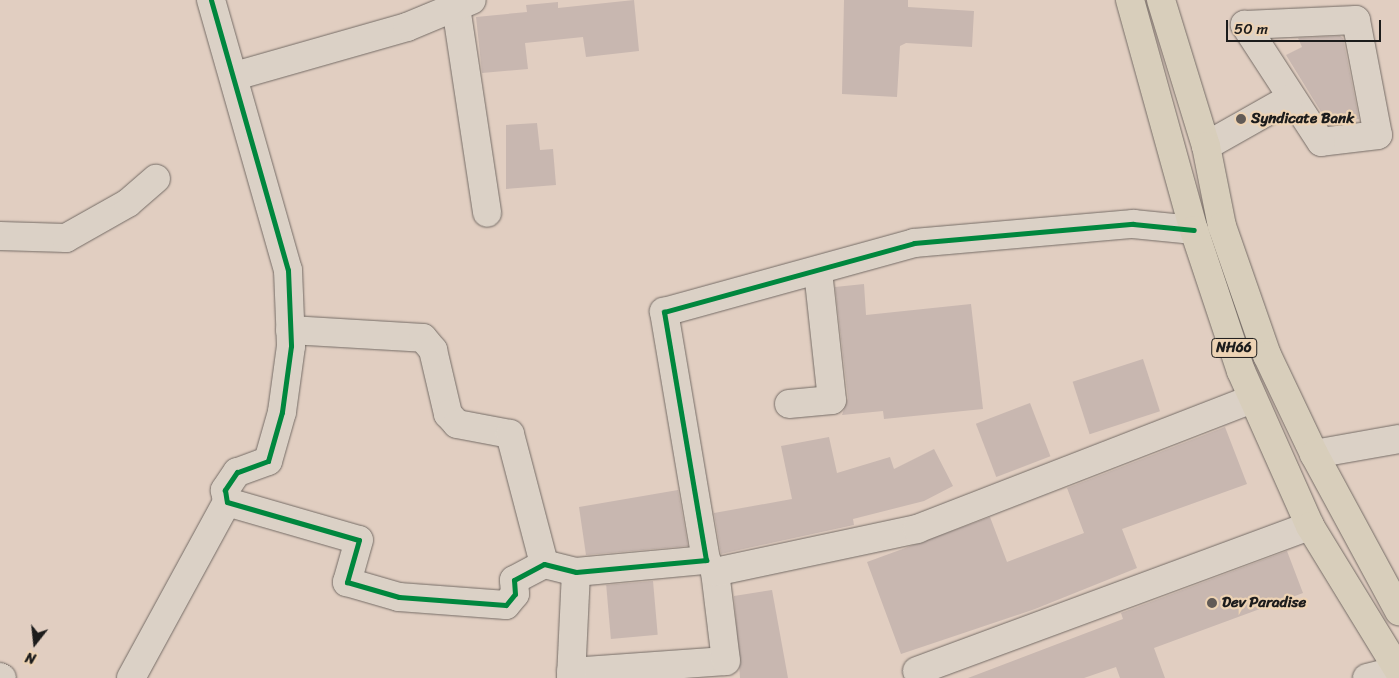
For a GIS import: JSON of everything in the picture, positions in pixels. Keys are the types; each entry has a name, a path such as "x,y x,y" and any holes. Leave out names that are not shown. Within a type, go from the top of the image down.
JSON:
{"highway":[{"name":"NH66","path":"1130,0 1194,230 1253,399 1310,526 1399,670"},
{"name":"NH66","path":"1161,0 1206,146 1222,226 1267,355 1314,454 1399,610"}],"street":[{"path":"131,678 227,502 224,490 237,472 268,461 282,412 290,330 288,270 235,76 212,0"},
{"path":"235,76 407,27 464,3 487,213"},
{"path":"1356,20 1378,135 1320,142 1289,99 1245,25 1356,20"},
{"path":"1206,146 1289,99"},
{"path":"0,236 66,238 128,203 156,179"},
{"path":"227,502 359,540 347,582 399,597 506,605 515,594 514,580 544,564 576,572 706,560 664,312 914,243 1133,224 1194,230"},
{"path":"789,404 832,400 818,271"},
{"path":"290,330 423,338 433,350 448,414 456,424 510,434 544,564"},
{"path":"576,572 571,675 726,661 715,572 917,529 1253,399"},
{"path":"1314,454 1399,439"},
{"path":"917,671 1310,526"},
{"path":"1367,678 1399,670"}],"building":[{"path":"634,0 639,51 586,57 583,37 525,43 528,69 482,73 476,17 527,12 526,5 558,2 558,8"},
{"path":"844,0 908,0 908,7 974,11 972,47 906,43 900,46 897,97 842,94"},
{"path":"1340,36 1343,38 1359,119 1328,123 1286,55 1302,47 1298,38"},
{"path":"537,123 540,150 553,149 556,185 506,189 506,125"},
{"path":"864,284 866,315 971,304 983,409 884,419 883,411 842,415 848,398 835,287"},
{"path":"1143,359 1160,411 1090,434 1073,382"},
{"path":"1030,403 1050,456 996,477 976,424"},
{"path":"1225,427 1247,484 1122,529 1137,568 1035,609 901,654 867,562 990,517 1007,562 1084,533 1067,488"},
{"path":"829,437 837,473 890,457 894,469 934,449 953,486 924,501 853,519 854,525 721,554 714,513 792,499 781,446"},
{"path":"678,490 688,546 586,555 579,507"},
{"path":"1287,551 1303,593 1154,648 1165,678 1120,678 1116,667 1084,678 968,678 1123,619 1121,613"},
{"path":"653,581 658,635 611,639 606,585"},
{"path":"772,590 788,678 740,678 734,596"}],"cycle path":[{"path":"211,0 288,270 291,346 282,412 268,461 237,472 225,490 227,502 359,540 347,582 399,597 506,605 515,594 514,580 544,564 576,572 706,560 664,312 914,243 1133,224 1194,230"}],"place":[{"name":"Syndicate Bank","path":"1241,119"},
{"name":"Dev Paradise","path":"1212,603"}]}
